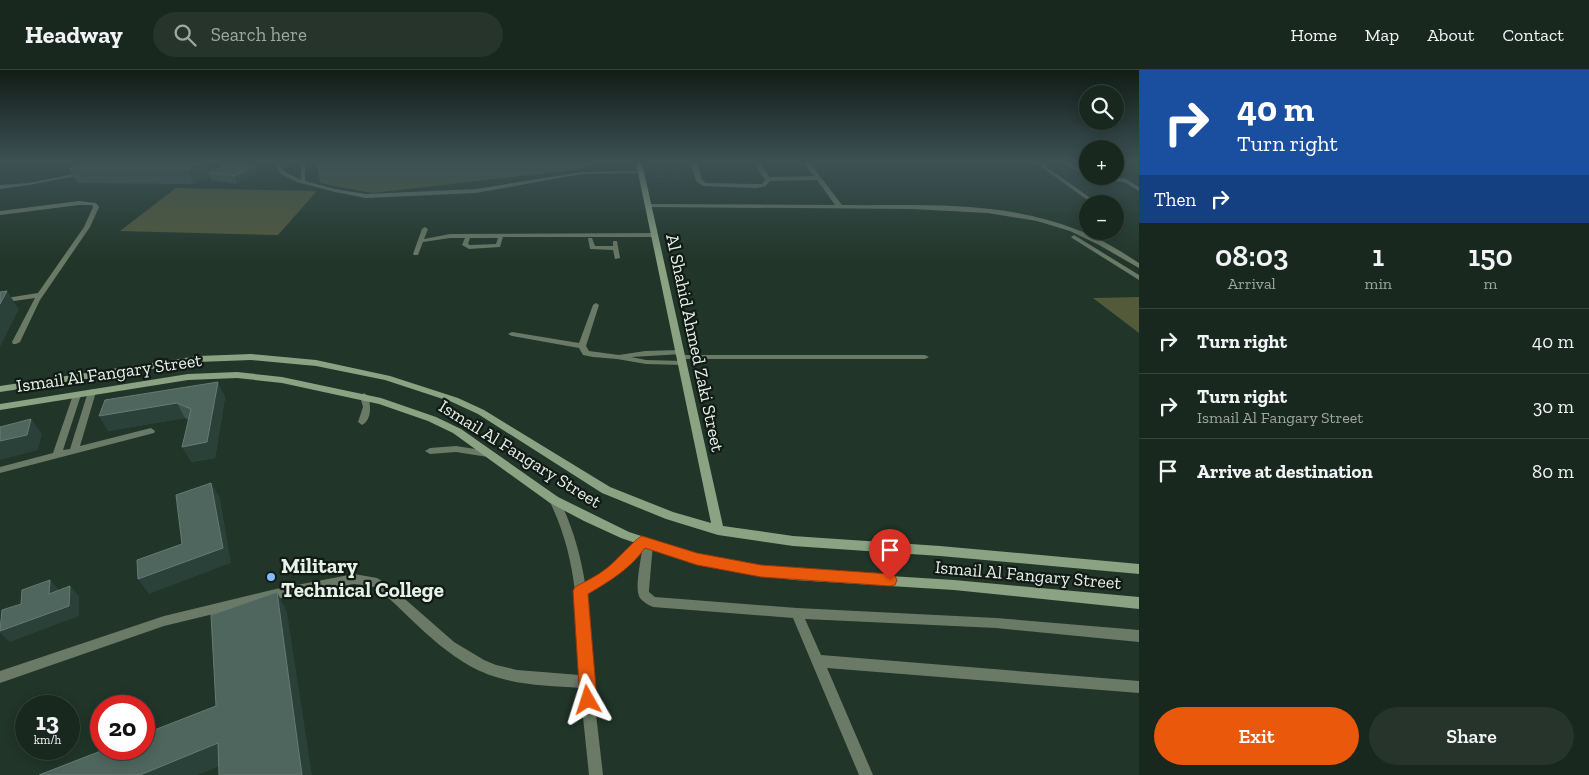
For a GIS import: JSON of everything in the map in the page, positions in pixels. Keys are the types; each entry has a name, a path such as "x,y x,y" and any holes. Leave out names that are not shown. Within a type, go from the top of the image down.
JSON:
{"main road":[{"name":"Al Shahid Ahmed Zaki Street","path":"647,196 718,530"},
{"name":"Ismail Al Fangary Street","path":"0,389 160,364 216,358 284,359 374,374 415,385 468,406 606,490 670,516 718,530 794,542 949,551 1139,569"},
{"name":"Ismail Al Fangary Street","path":"0,407 179,378 229,375 282,380 364,396 432,419 456,432 554,500 606,527 645,543 697,559 769,572 1010,589 1139,602"}],"street":[{"path":"832,196 840,207"},
{"path":"743,200 746,206"},
{"path":"649,206 954,208 1022,216 1054,224 1085,235 1139,266"},
{"path":"1022,216 1080,240 1139,278"}],"lane":[{"path":"0,213 79,203 94,204 96,207 87,227 39,298 16,342"},
{"path":"416,254 426,229"},
{"path":"421,241 446,236 571,236 590,234 655,237"},
{"path":"468,236 465,245 469,247 498,246 501,236"},
{"path":"571,236 615,240 655,237"},
{"path":"590,239 592,248 616,248"},
{"path":"615,240 617,258"},
{"path":"0,302 39,298"},
{"path":"0,306 39,298"},
{"path":"596,305 582,346 586,353 593,355 646,362 681,358 925,358"},
{"path":"512,334 582,346"},
{"path":"74,451 92,392"},
{"path":"57,455 77,394"},
{"path":"362,422 367,407 364,396"},
{"path":"0,470 151,431"},
{"path":"430,451 456,449 488,454"},
{"path":"554,500 566,522 575,548 596,775"},
{"path":"580,591 610,574 645,543"},
{"path":"645,543 643,590 644,595 653,602 797,613 996,623 1139,636"},
{"path":"0,677 187,614 354,579 378,583 386,588 455,651 477,664 514,675 586,682"},
{"path":"797,613 866,775"},
{"path":"818,661 1139,687"}],"green space":[{"path":"166,196 313,196 278,235 120,231"},
{"path":"1139,297 1139,333 1093,298"}],"building":[{"path":"7,291 0,304 0,292"},
{"path":"218,382 207,442 182,447 191,409 177,403 99,416 105,400"},
{"path":"31,419 27,435 0,441 0,427"},
{"path":"211,483 223,548 138,579 137,560 182,544 176,495"},
{"path":"50,580 49,594 70,586 69,606 0,631 2,610 21,604 22,590"},
{"path":"277,592 302,775 219,775 218,743 140,775 39,775 90,755 90,760 155,760 155,730 216,706 211,615"}],"place":[{"name":"Military Technical College","path":"271,577"}],"route":[{"path":"588,700 580,591 596,583 623,564 642,542 697,559 761,571 794,575 890,580"}]}
